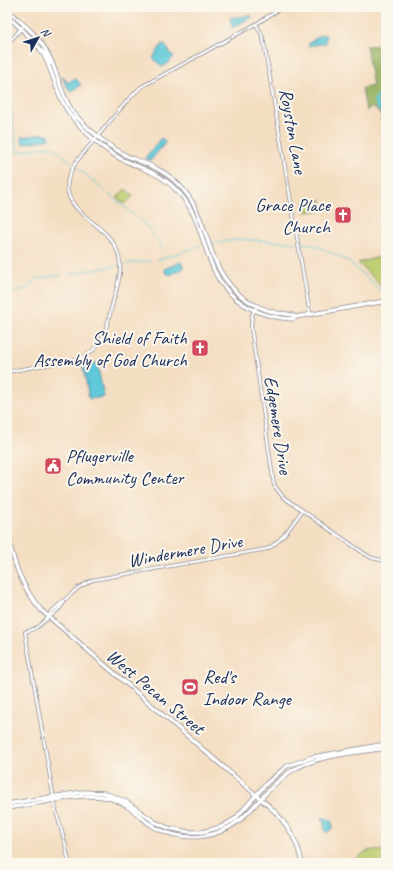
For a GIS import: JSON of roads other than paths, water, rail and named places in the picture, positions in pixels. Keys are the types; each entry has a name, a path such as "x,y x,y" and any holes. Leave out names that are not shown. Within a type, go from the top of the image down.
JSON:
{"main road":[{"path":"7,10 43,45 52,63 62,90 76,115 98,136 117,151 159,170 181,187 197,210 223,275 237,292 257,306 274,312 294,315 296,317"},
{"path":"7,16 32,39 45,54 50,63 52,63"},
{"path":"41,50 60,99 68,113 80,127 120,158 155,173 175,188 191,209 214,269 222,283 238,300 254,310 268,316 293,319 296,317 386,301"},
{"path":"52,77 54,77 58,87 62,90"},
{"name":"West Pecan Street","path":"7,529 12,556 20,577 35,602 48,618 276,813 290,830 297,845 302,863"},
{"path":"232,823 256,795 287,766 317,756 386,744"},
{"path":"7,808 21,804 54,799 83,796 102,797 124,804 159,827 174,834 210,835 245,816 278,781 298,767 315,760 386,748"},
{"path":"296,762 298,767"},
{"path":"7,804 21,804"}],"street":[{"path":"7,372 83,357 96,347 103,334 119,280 121,268 115,247 108,236 76,209 70,198 68,187 69,177 74,166 132,95 141,87 256,24 283,7"},
{"name":"Royston Lane","path":"256,24 262,35 264,43 310,315"},
{"path":"7,45 24,26"},
{"name":"Edgemere Drive","path":"257,306 254,310 250,327 274,485 279,494 365,554 372,558 386,561"},
{"name":"Windermere Drive","path":"54,799 25,632 37,628 48,618 53,616 78,588 95,580 267,549 283,538 302,511"},
{"path":"54,799 69,863"}],"water":[{"path":"251,15 252,17 232,28 230,18"},
{"path":"321,35 326,35 326,43 308,46 309,43"},
{"path":"163,43 174,57 162,67 153,58"},
{"path":"62,77 68,83 75,78 81,85 70,92"},
{"path":"42,134 49,135 50,139 23,144 21,137"},
{"path":"161,138 165,141 165,143 151,160 146,159 145,158"},
{"path":"181,262 184,268 170,275 166,273 164,269"},
{"path":"97,363 104,397 89,399 83,366"},
{"path":"322,817 331,820 333,828 326,833"}],"waterway":[{"path":"7,80 17,152 52,146 72,163"},
{"path":"386,91 375,100 379,109 386,113"},
{"path":"77,167 106,192"},
{"path":"109,194 143,223 155,237"},
{"path":"213,244 238,239 297,243"},
{"path":"157,240 163,250"},
{"path":"301,244 312,244 348,261 379,289 386,289"},
{"path":"158,260 200,246"},
{"path":"124,264 150,261"},
{"path":"69,274 116,266"},
{"path":"7,293 26,289 35,279 61,275"}],"place":[{"name":"Grace Place Church","path":"343,215"},
{"name":"Shield of Faith Assembly of God Church","path":"200,348"},
{"name":"Pflugerville Community Center","path":"53,466"},
{"name":"Red's Indoor Range","path":"190,687"}]}
